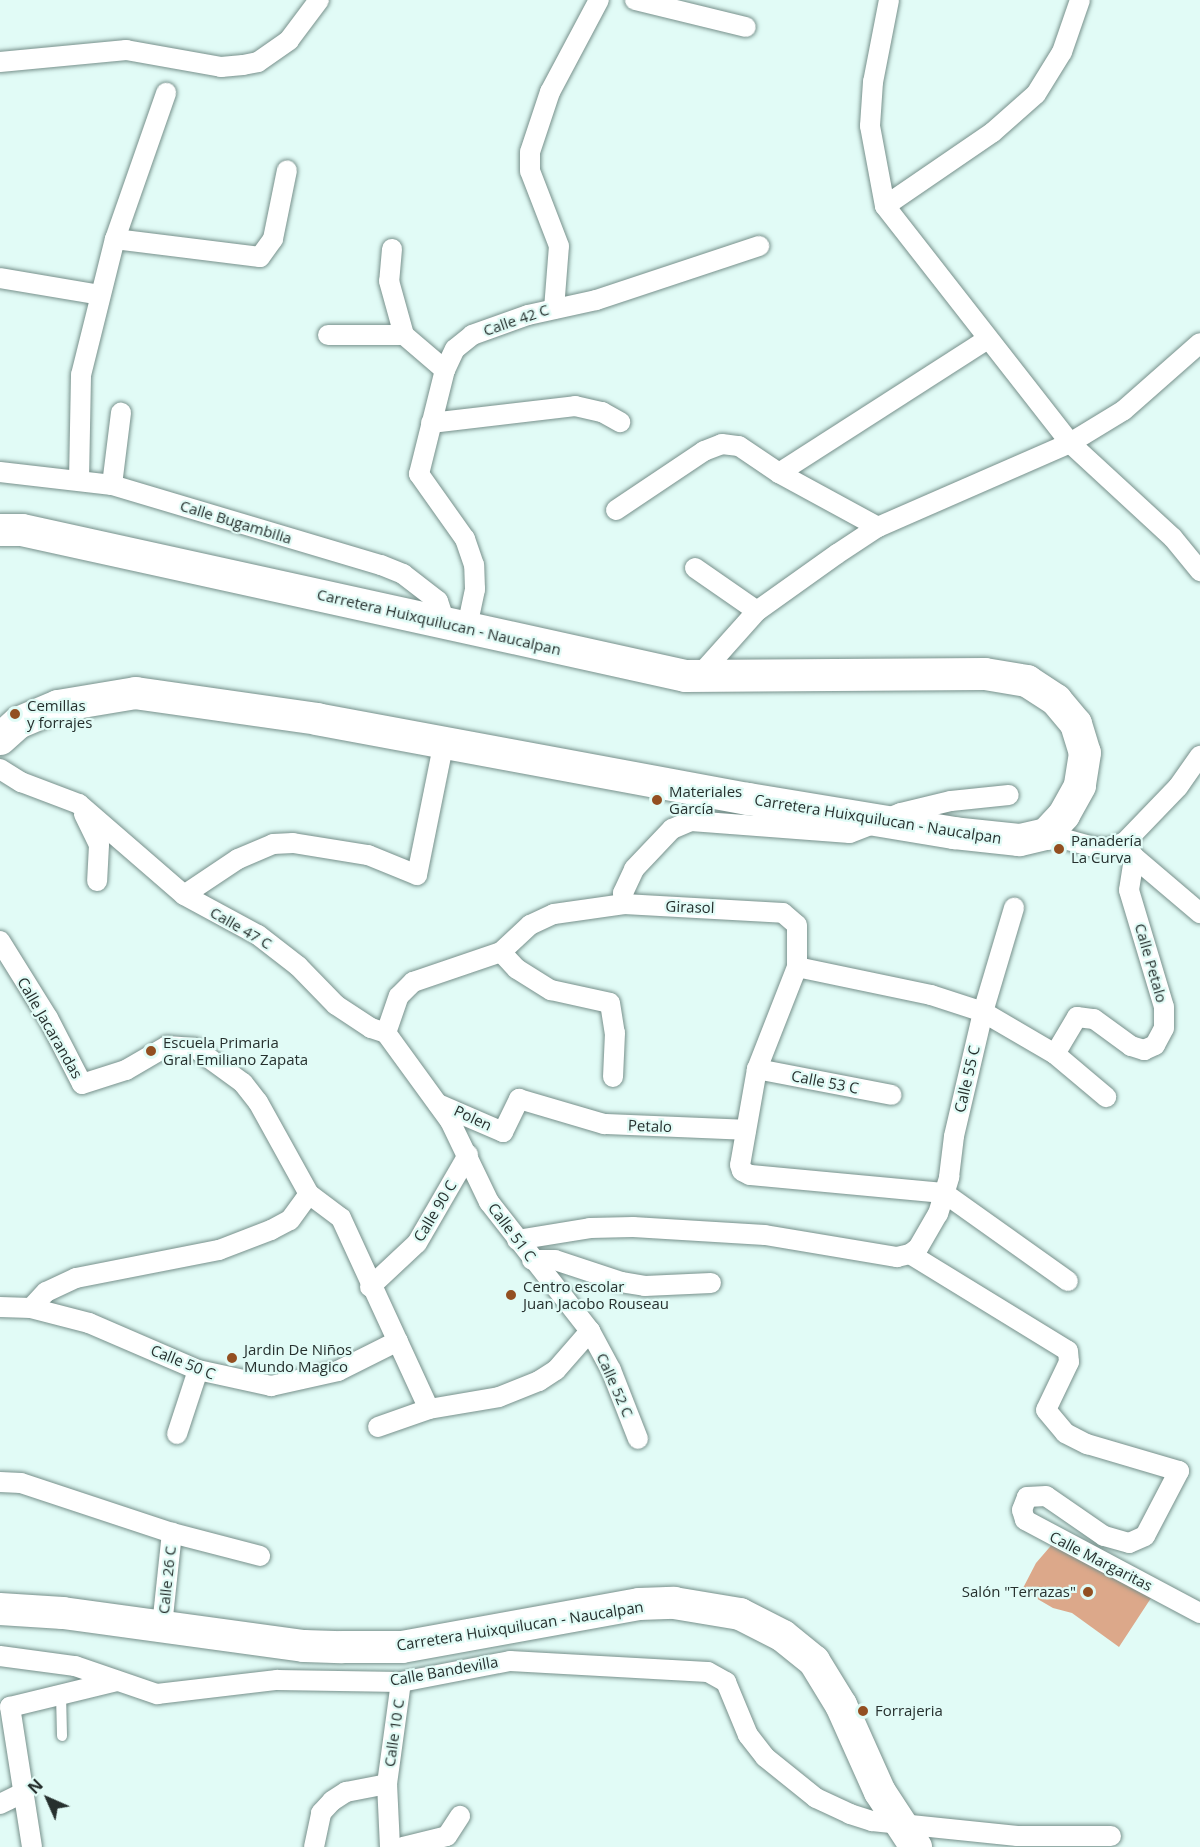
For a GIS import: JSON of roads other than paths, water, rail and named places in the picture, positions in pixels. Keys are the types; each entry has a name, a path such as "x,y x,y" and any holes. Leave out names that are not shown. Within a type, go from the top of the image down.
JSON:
{"main road":[{"name":"Carretera Huixquilucan - Naucalpan","path":"0,530 22,530 456,624 625,665 698,677 985,674 1027,681 1056,700 1076,724 1085,753 1080,786 1064,815 1046,834 1019,840 998,839 876,820 444,741 136,693 57,706 18,723 0,739"},
{"name":"Carretera Huixquilucan - Naucalpan","path":"0,1609 162,1626 304,1646 402,1647 639,1604 674,1603 740,1614 783,1636 814,1661 841,1705 907,1835"}],"street":[{"path":"0,62 126,50 221,67 243,65 258,62 289,40 319,0"},
{"name":"Calle 42 C","path":"456,624 475,590 474,566 465,539 419,474 445,370 455,349 472,335 554,309 559,246 530,171 530,152 550,92 599,0"},
{"path":"635,0 746,27"},
{"path":"890,0 873,82 870,126 885,206 1070,443 1173,538 1200,571"},
{"path":"885,206 993,132 1035,94 1062,52 1080,0"},
{"path":"79,480 81,375 116,239 166,93"},
{"path":"116,239 260,257 273,239 287,170"},
{"path":"554,309 596,300 759,246"},
{"path":"392,249 389,280 404,335 445,370"},
{"path":"0,278 100,295"},
{"path":"328,335 404,335"},
{"path":"779,473 988,339"},
{"path":"698,677 758,611 878,527 1070,443 1124,410 1200,343"},
{"path":"431,423 575,406 602,412 620,422"},
{"path":"112,485 121,413"},
{"path":"616,510 704,451 722,444 739,446 779,473 878,527"},
{"name":"Calle Bugambilia","path":"0,472 112,485 403,574 438,601 456,624"},
{"path":"695,568 758,611"},
{"path":"184,895 238,859 273,844 293,843 368,855 417,875 444,741"},
{"path":"1130,849 1200,756"},
{"name":"Calle 47 C","path":"0,769 21,782 79,804 184,895 258,935 298,966 336,1005 371,1028 387,1033 438,1104 468,1155"},
{"path":"624,904 626,883 634,869 672,829 691,820 850,833 876,820 951,801 1010,795"},
{"path":"79,804 99,845 97,881"},
{"path":"1046,834 1094,848 1130,849 1200,913"},
{"name":"Calle Petalo","path":"1055,1054 1077,1017 1094,1019 1131,1046 1144,1050 1155,1045 1164,1028 1164,1007 1129,890 1130,849"},
{"name":"Girasol","path":"501,952 540,918 594,905 624,904 783,913 797,925 797,967 757,1069 746,1130 742,1171 750,1175 944,1193"},
{"name":"Calle 55 C","path":"914,1251 938,1214 983,1012 1014,908"},
{"name":"Calle Jacarandas","path":"0,941 52,1025 82,1084 126,1070 167,1046 201,1051 243,1083 277,1131 309,1194"},
{"path":"387,1033 399,996 414,982 501,952 517,969 550,990 610,1003 615,1033 613,1077"},
{"path":"797,967 931,995 983,1012 1055,1054 1106,1097"},
{"name":"Calle 53 C","path":"757,1069 892,1095"},
{"name":"Polen","path":"438,1104 503,1132 519,1099 556,1112"},
{"name":"Petalo","path":"556,1112 604,1124 746,1130"},
{"name":"Calle 51 C","path":"468,1155 484,1193 532,1260 590,1331"},
{"name":"Calle 90 C","path":"370,1287 417,1243 468,1155"},
{"path":"944,1193 1068,1281"},
{"path":"31,1308 46,1292 76,1278 219,1250 271,1230 290,1220 309,1194 342,1218 370,1287 429,1409"},
{"path":"517,1240 590,1228 633,1227 765,1235 897,1257 914,1251"},
{"name":"Calle Margaritas","path":"914,1251 1065,1347 1069,1362 1046,1410 1065,1433 1087,1444 1179,1471 1145,1536 1129,1543 1104,1536 1046,1496 1027,1497 1022,1510 1030,1524 1200,1613"},
{"path":"532,1260 555,1260 621,1282 645,1286 711,1282"},
{"name":"Calle 50 C","path":"0,1307 31,1308 116,1333 198,1370 251,1384 289,1384 338,1371 398,1341"},
{"path":"378,1427 429,1409 499,1397 540,1381 556,1370 590,1331"},
{"name":"Calle 52 C","path":"590,1331 611,1370 638,1439"},
{"path":"177,1434 198,1370"},
{"path":"0,1482 21,1483 172,1533 260,1556"},
{"name":"Calle 26 C","path":"162,1626 172,1533"},
{"name":"Calle Bandevilla","path":"0,1656 45,1660 158,1694 176,1694 277,1680 401,1682 510,1661 716,1674 726,1682 748,1735 776,1768 816,1798 842,1810 907,1835 1111,1836"},
{"path":"32,1847 25,1792 9,1709 61,1694 120,1681"},
{"name":"Calle 10 C","path":"390,1847 387,1784 401,1682"},
{"name":"Calle 10 C","path":"314,1847 321,1813 332,1801 346,1792 387,1784"},
{"path":"0,1804 25,1792"},
{"path":"403,1847 447,1836 460,1816"}],"lane":[{"path":"61,1694 62,1737"}],"place":[{"name":"Cemillas y forrajes","path":"15,714"},
{"name":"Materiales García","path":"657,800"},
{"name":"Panadería La Curva","path":"1059,849"},
{"name":"Escuela Primaria Gral Emiliano Zapata","path":"151,1051"},
{"name":"Centro escolar Juan Jacobo Rouseau","path":"511,1295"},
{"name":"Jardin De Niños Mundo Magico","path":"232,1358"},
{"name":"Salón \"Terrazas\"","path":"1088,1592"},
{"name":"Forrajeria","path":"863,1711"}]}
